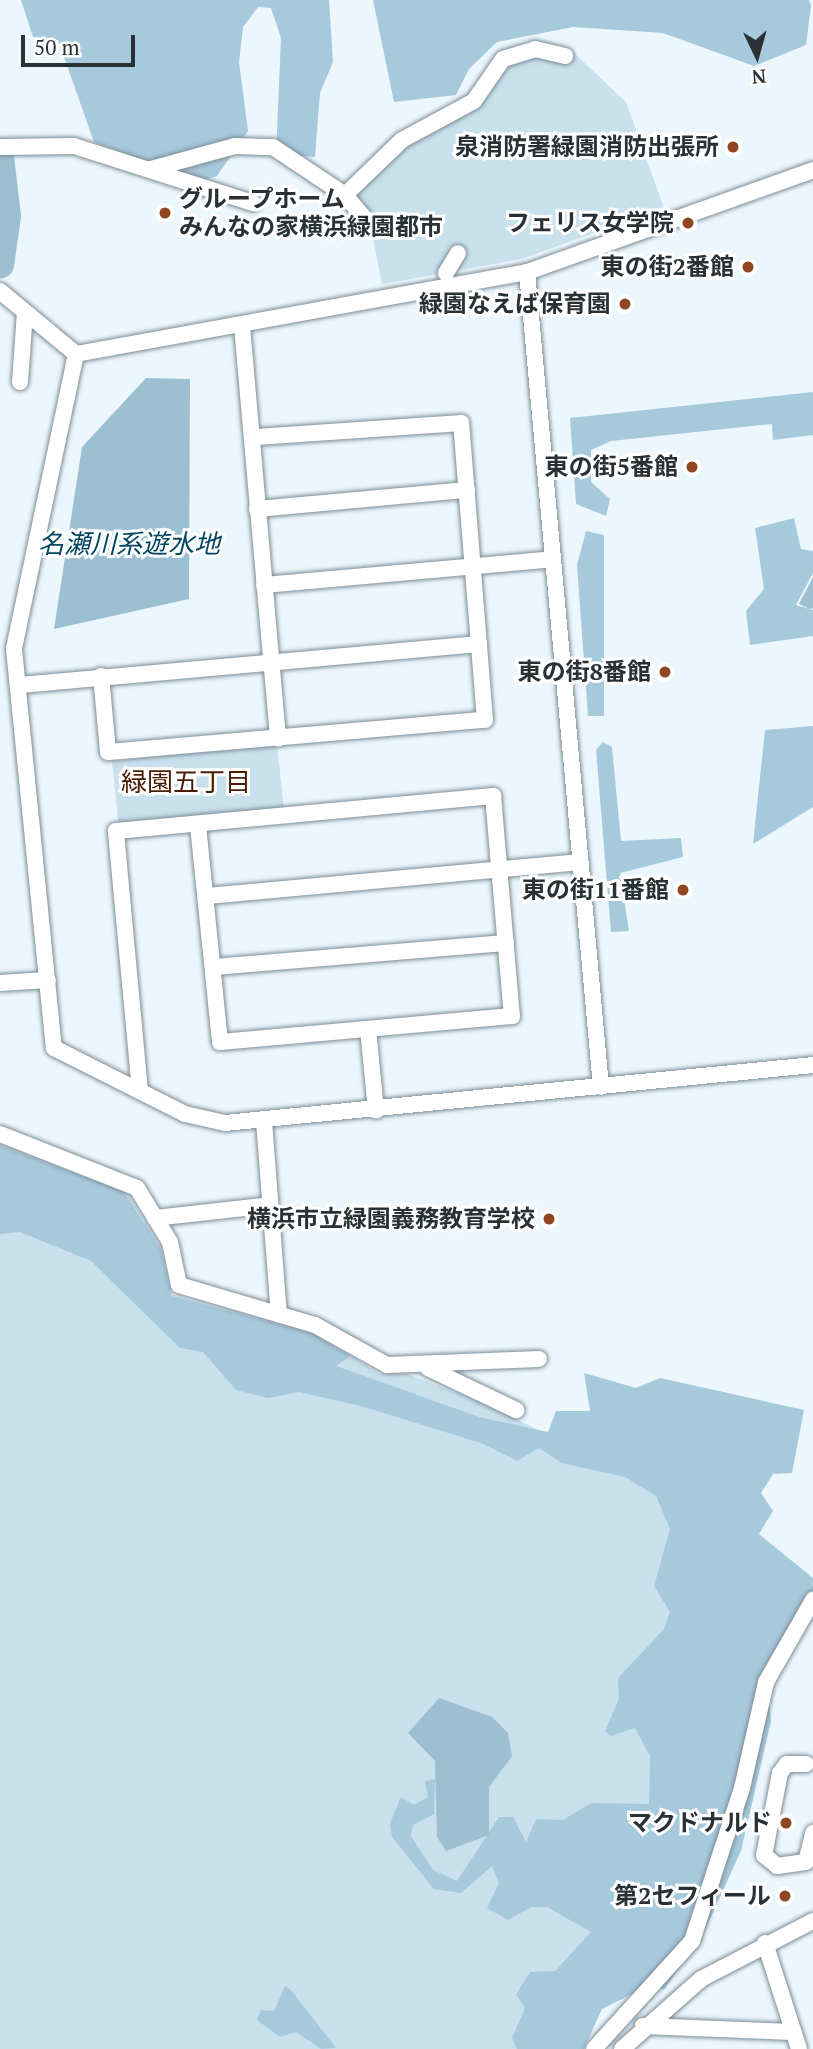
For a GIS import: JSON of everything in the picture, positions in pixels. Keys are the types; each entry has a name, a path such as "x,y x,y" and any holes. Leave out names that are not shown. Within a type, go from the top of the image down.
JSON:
{"street":[{"path":"345,195 402,140 474,101 503,59 535,49 565,56"},
{"path":"151,169 257,144 272,147 345,195 365,219"},
{"path":"1,147 74,146 253,202"},
{"path":"0,291 76,354 242,326 527,272 813,170"},
{"path":"446,273 457,253"},
{"path":"527,272 601,1087"},
{"path":"20,382 25,312"},
{"path":"242,326 278,738"},
{"path":"76,354 14,649 20,685 54,1048 206,1120 264,1121 376,1111 813,1065"},
{"path":"101,676 108,752 485,720 461,423 253,436"},
{"path":"257,509 467,490"},
{"path":"264,585 553,559"},
{"path":"20,685 479,644"},
{"path":"140,1091 116,831 493,796 512,1016 220,1042 198,824"},
{"path":"207,896 580,862"},
{"path":"213,967 506,943"},
{"path":"0,983 48,979"},
{"path":"368,1029 376,1111"},
{"path":"264,1121 279,1314"},
{"path":"0,1134 90,1174 128,1181 170,1242 179,1286 315,1325 387,1365 428,1368 539,1359"},
{"path":"155,1218 270,1205"},
{"path":"428,1368 516,1410"},
{"path":"593,2049 692,1941 743,1788 766,1682 813,1600"},
{"path":"806,1764 787,1764 780,1773 764,1855 777,1866 810,1862 813,1833"},
{"path":"622,2049 643,2026 701,1979 765,1943 813,1921"},
{"path":"765,1943 800,2049"},
{"path":"643,2026 793,2032"}],"shaded area":[{"path":"21,0 329,0 333,62 320,93 315,157 276,154 281,38 271,8 258,7 243,27 239,62 248,131 217,176 198,181 94,142 58,40 33,37"},
{"path":"373,0 809,0 811,6 806,45 754,66 663,33 573,27 497,42 469,69 456,95 394,102"},
{"path":"573,52 626,102 664,208 521,259 382,284 368,213 354,195 399,147 519,54"},
{"path":"813,392 813,435 773,440 772,424 611,441 591,450 591,482 610,499 606,516 576,504 570,418"},
{"path":"794,518 801,549 813,551 813,573 796,605 813,610 813,636 750,645 746,611 764,589 755,528"},
{"path":"586,531 604,535 604,716 588,716 577,565"},
{"path":"813,726 813,807 753,844 765,730"},
{"path":"603,742 612,747 621,841 681,838 683,857 620,873 629,931 611,932 596,750"},
{"path":"277,744 284,809 119,826 112,761"},
{"path":"0,1143 126,1190 162,1248 173,1295 311,1331 380,1374 407,1374 486,1404 728,1524 610,1964 546,2049 0,2049"},
{"path":"0,1146 123,1191 160,1248 171,1296 311,1333 350,1356 336,1366 479,1417 548,1432 556,1411 590,1411 584,1373 636,1388 660,1378 804,1410 792,1473 773,1474 761,1493 773,1511 759,1534 813,1578 813,1603 768,1685 771,1721 741,1851 703,1934 664,1990 652,1984 602,2009 584,2049 517,2049 512,2038 525,2008 516,1994 530,1972 555,1971 591,1932 547,1907 531,1907 508,1920 487,1908 499,1883 492,1866 461,1893 434,1889 392,1837 390,1823 401,1797 414,1805 428,1797 425,1781 435,1779 434,1814 413,1825 411,1836 433,1870 457,1881 499,1817 513,1817 526,1842 536,1819 563,1820 591,1803 649,1804 650,1756 635,1728 611,1736 605,1731 619,1699 618,1678 664,1629 670,1612 654,1586 670,1529 656,1496 625,1477 562,1463 539,1448 517,1461 481,1443 361,1406 299,1392 268,1398 236,1390 203,1352 180,1348 91,1261 20,1232 0,1234"},
{"path":"285,1986 336,2048 321,2049 296,2032 280,2037 257,2020 261,2010 274,2011"}],"water":[{"name":"名瀬川系遊水地","path":"146,378 190,379 189,599 54,629 82,447"},
{"path":"813,577 813,608 810,609 799,604"},
{"path":"439,1698 492,1717 508,1733 512,1756 489,1787 489,1835 446,1851 437,1837 435,1761 408,1733"}],"waterway":[{"path":"0,157 7,216 0,265"}],"place":[{"name":"泉消防署緑園消防出張所","path":"733,147"},
{"name":"グループホーム みんなの家横浜緑園都市","path":"165,213"},
{"name":"フェリス女学院","path":"688,223"},
{"name":"東の街2番館","path":"748,267"},
{"name":"緑園なえば保育園","path":"625,304"},
{"name":"東の街5番館","path":"692,467"},
{"name":"東の街8番館","path":"665,672"},
{"name":"東の街11番館","path":"683,890"},
{"name":"横浜市立緑園義務教育学校","path":"549,1219"},
{"name":"マクドナルド","path":"786,1823"},
{"name":"第2セフィール","path":"785,1896"}],"district":[{"name":"緑園五丁目","path":"186,782"}]}
